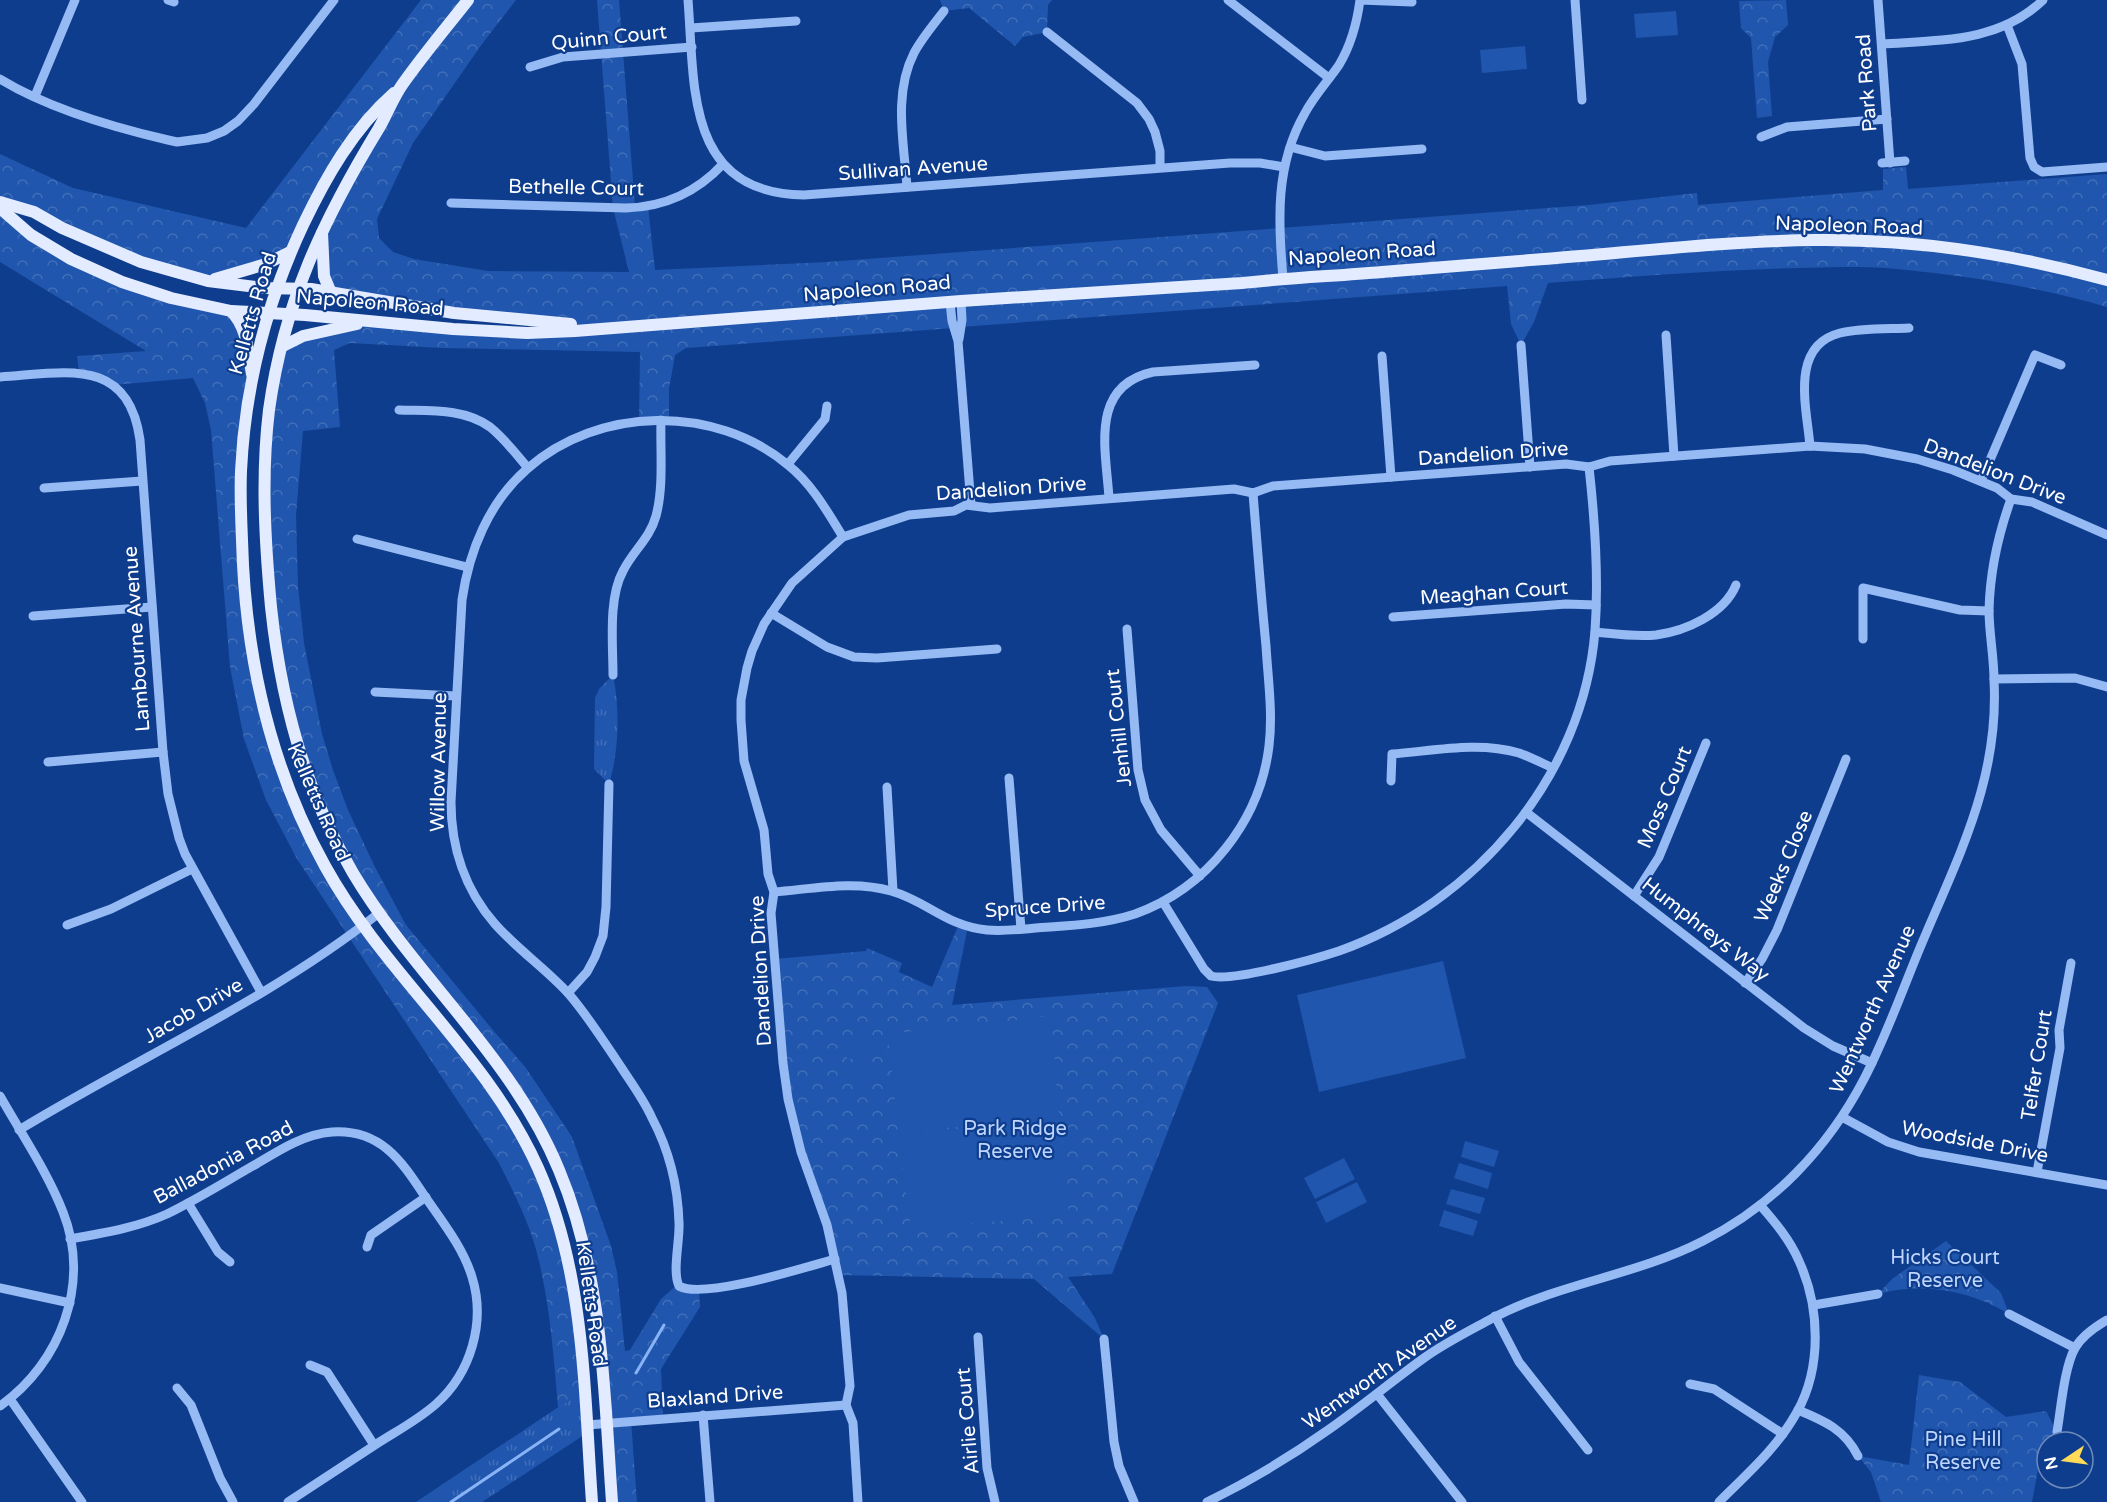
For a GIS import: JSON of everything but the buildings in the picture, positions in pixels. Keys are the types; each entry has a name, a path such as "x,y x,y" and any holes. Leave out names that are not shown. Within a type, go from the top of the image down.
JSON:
{"main road":[{"name":"Kelletts Road","path":"468,0 400,88 322,230 297,289 269,411 264,495 268,574 281,678 295,737 315,796 352,872 379,913 510,1079 532,1115 558,1167 578,1220 596,1302 612,1502"},
{"name":"Kelletts Road","path":"400,88 374,112 343,153 312,205 290,252 268,313 253,376 243,446 240,495 245,612 258,689 274,750 300,818 327,871 363,926 486,1078 513,1119 538,1168 562,1234 572,1278 579,1324 592,1502"},
{"name":"Napoleon Road","path":"0,202 34,212 95,243 141,262 208,280 331,293 454,314 618,327"},
{"name":"Napoleon Road","path":"0,208 31,235 98,272 147,291 231,311 516,332 575,331 722,321 955,301 1242,283 1687,247 1816,240 1894,243 1973,252 2107,280"},
{"path":"322,230 324,276 331,293"},
{"path":"208,280 266,264 290,252"},
{"path":"231,311 242,326 253,376"},
{"path":"283,346 303,336 367,322"}],"street":[{"path":"35,96 75,0"},
{"path":"0,79 90,119 177,142 207,138 231,126 249,110 334,0"},
{"name":"Sullivan Avenue","path":"688,0 700,121 707,140 723,164 750,183 768,191 804,195 1245,162 1284,167"},
{"path":"1228,0 1329,78"},
{"path":"1283,278 1279,216 1284,167 1304,114 1339,64 1350,43 1360,0 1412,2"},
{"path":"1575,0 1582,100"},
{"name":"Park Road","path":"1878,0 1887,119 1886,163 1905,161"},
{"path":"1882,44 1964,38 1988,33 2023,16 2043,0"},
{"path":"907,187 901,113 904,84 914,54 944,11"},
{"path":"691,28 796,21"},
{"path":"2007,25 2022,64 2030,158 2034,167 2042,172 2107,167"},
{"path":"1047,32 1137,103 1155,132 1160,151 1160,167"},
{"name":"Quinn Court","path":"530,67 563,57 692,47"},
{"path":"1761,137 1787,127 1887,119"},
{"path":"1290,147 1317,155 1332,156 1422,149"},
{"name":"Bethelle Court","path":"451,202 626,208 650,206 689,192 710,178 723,164"},
{"path":"955,301 952,321 958,341 971,505"},
{"path":"1810,446 1805,371 1812,351 1822,340 1840,333 1909,328"},
{"path":"1666,335 1674,456"},
{"path":"1521,345 1530,467"},
{"path":"1982,481 2035,355 2061,364"},
{"path":"1382,356 1392,477"},
{"path":"1109,498 1105,422 1113,397 1124,385 1137,377 1153,372 1255,365"},
{"name":"Lambourne Avenue","path":"0,377 79,372 94,375 113,385 124,396 134,413 140,440 163,752 173,816 192,869 261,992"},
{"path":"788,464 825,419 827,406"},
{"path":"399,410 452,412 476,418 496,432 528,468"},
{"path":"613,675 614,609 618,584 627,564 651,531 658,506 661,420"},
{"name":"Willow Avenue","path":"835,1259 739,1285 688,1289 679,1286 676,1278 680,1232 678,1207 671,1166 661,1136 643,1101 597,1031 567,993 495,925 474,896 461,866 454,841 451,815 462,600 467,567 477,539 490,515 506,492 528,468 555,449 591,432 624,423 661,420 704,424 730,432 764,448 788,464 819,499 843,537"},
{"name":"Dandelion Drive","path":"858,1502 853,1423 846,1405 850,1386 843,1305 835,1259 822,1210 801,1152 788,1099 771,913 774,892 768,874 764,830 744,761 741,720 741,700 747,668 759,634 797,577 843,537 894,519 925,513 954,511 971,505 990,508 1234,489 1253,493 1273,486 1573,464 1589,467 1610,461 1810,446 1865,449 1896,454 1937,465 1982,481 2000,490 2011,499 2032,502 2107,535"},
{"path":"1163,902 1204,969 1211,976 1226,978 1312,959 1351,946 1392,928 1436,901 1478,867 1506,838 1526,812 1553,768 1570,731 1583,694 1595,632 1596,605 1596,547 1589,467"},
{"path":"44,488 142,481"},
{"name":"Spruce Drive","path":"774,892 855,886 893,891 937,915 961,924 993,930 1021,929 1084,924 1135,914 1163,902 1200,876 1228,845 1249,812 1264,771 1269,745 1270,699 1253,493"},
{"name":"Wentworth Avenue","path":"1207,1502 1300,1449 1437,1349 1495,1317 1542,1296 1641,1267 1718,1233 1760,1205 1809,1160 1842,1117 1872,1063 1975,812 1988,766 1991,744 1995,679 1989,611 1997,545 2011,499"},
{"path":"357,539 467,567"},
{"path":"1595,632 1636,636 1657,635 1675,630 1716,611 1725,603 1736,585"},
{"path":"1863,639 1863,588 1960,610 1989,611"},
{"name":"Meaghan Court","path":"1394,617 1566,604 1596,605"},
{"path":"33,616 152,607"},
{"path":"771,613 827,647 854,657 877,658 997,649"},
{"name":"Jenhill Court","path":"1126,629 1138,770 1145,800 1161,830 1200,876"},
{"path":"1995,679 2076,678 2107,687"},
{"path":"375,692 456,696"},
{"name":"Moss Court","path":"1634,896 1659,857 1706,743"},
{"path":"1391,781 1392,754 1494,748 1519,753 1553,768"},
{"path":"48,762 163,752"},
{"name":"Weeks Close","path":"1745,983 1762,959 1777,930 1846,759"},
{"path":"1009,778 1021,929"},
{"path":"567,993 591,966 603,936 606,907 609,784"},
{"path":"887,787 893,891"},
{"name":"Humphreys Way","path":"1526,812 1816,1037 1872,1063"},
{"path":"67,925 111,909 192,869"},
{"name":"Jacob Drive","path":"19,1130 297,972 379,913"},
{"name":"Telfer Court","path":"2037,1172 2060,1048 2060,1030 2071,963"},
{"path":"1207,987 1211,976"},
{"path":"0,1096 59,1203 70,1239 73,1269 70,1303 52,1351 32,1378 0,1406"},
{"name":"Woodside Drive","path":"1842,1117 1876,1137 1910,1150 2107,1185"},
{"name":"Balladonia Road","path":"70,1239 146,1222 188,1203 291,1144 309,1137 333,1132 366,1137 394,1154 459,1247 469,1269 477,1304 476,1330 467,1361 457,1380 445,1395 427,1411 288,1502"},
{"path":"367,1246 371,1235 426,1197"},
{"path":"188,1203 218,1252 230,1262"},
{"path":"1719,1502 1767,1454 1783,1434 1798,1410 1809,1380 1815,1349 1814,1305 1799,1260 1782,1231 1760,1205"},
{"path":"0,1288 70,1303"},
{"path":"1814,1305 1878,1294"},
{"path":"2009,1314 2074,1348"},
{"path":"1495,1317 1519,1362 1588,1450"},
{"path":"2057,1430 2065,1383 2074,1348 2090,1331 2107,1320"},
{"name":"Airlie Court","path":"978,1336 987,1468 995,1502"},
{"path":"1104,1339 1114,1442 1119,1466 1134,1502"},
{"path":"310,1365 327,1372 374,1445"},
{"path":"1690,1384 1714,1389 1783,1434"},
{"path":"177,1388 191,1405 220,1478 233,1502"},
{"path":"1377,1394 1462,1502"},
{"path":"9,1399 82,1502"},
{"name":"Blaxland Drive","path":"587,1425 846,1405"},
{"path":"1798,1410 1825,1422 1840,1432 1852,1444 1858,1456"},
{"path":"703,1415 710,1502"},
{"path":"1228,1492 1234,1502"}],"green space":[{"path":"421,0 516,0 482,44 413,143 377,219 379,238 393,252 414,259 488,271 629,272 613,208 597,0 619,0 635,207 648,206 655,270 827,262 1589,205 1697,193 1698,205 1883,190 1883,169 1906,167 1908,189 2107,174 2107,307 2005,283 1892,268 1782,268 1665,274 1548,283 1534,322 1521,345 1511,324 1507,286 961,327 961,301 950,302 954,328 686,348 675,355 669,389 669,420 639,421 640,352 443,348 350,343 334,350 340,427 303,431 296,515 298,586 304,643 322,734 348,810 406,925 526,1068 572,1137 611,1246 617,1272 625,1351 630,1350 661,1299 678,1284 699,1289 700,1307 661,1369 663,1418 631,1421 637,1502 612,1502 589,1263 545,1140 402,944 336,841 287,707 264,495 283,346 367,322 495,332 612,327 542,323 331,293 322,230 399,90 361,127 290,252 208,281 171,272 0,202 0,154 73,188 246,228"},
{"path":"940,0 1052,0 1048,5 1047,32 1023,37 1015,46 969,8 944,11"},
{"path":"1786,0 1788,25 1775,37 1768,62 1772,116 1757,118 1751,38 1741,28 1739,1"},
{"path":"1676,11 1678,35 1636,38 1634,14"},
{"path":"1525,46 1527,69 1482,73 1480,50"},
{"path":"0,208 98,272 231,311 253,376 247,412 242,564 265,720 327,871 500,1099 562,1234 584,1390 558,1408 546,1294 531,1233 516,1197 499,1163 297,859 266,800 244,739 230,667 211,430 205,403 193,378 113,385 79,372 77,356 146,351 0,262"},
{"path":"613,675 617,701 617,730 615,758 609,784 594,769 595,698 599,689"},
{"name":"Park Ridge Reserve","path":"959,924 968,926 952,1005 1186,986 1207,987 1218,1003 1112,1274 1068,1277 1095,1318 1104,1339 1034,1279 838,1275 796,1133 775,959 866,951 867,948 902,963 899,972 932,987"},
{"path":"1443,961 1466,1058 1319,1092 1297,995"},
{"path":"1051,1016 1059,1118 898,1132 888,1034"},
{"path":"881,1040 882,1056 847,1059 846,1042"},
{"path":"883,1064 884,1080 849,1083 848,1067"},
{"path":"1060,1120 1069,1216 911,1228 898,1134"},
{"path":"1465,1141 1499,1151 1494,1167 1461,1157"},
{"path":"1344,1158 1355,1179 1315,1199 1304,1178"},
{"path":"1459,1163 1492,1173 1488,1189 1454,1178"},
{"path":"1357,1182 1367,1202 1326,1223 1316,1202"},
{"path":"1451,1189 1485,1198 1480,1214 1446,1204"},
{"path":"1444,1210 1478,1221 1473,1236 1439,1226"},
{"name":"Hicks Court Reserve","path":"1946,1241 2001,1293 2009,1314 1978,1299 1945,1290 1895,1290 1878,1294 1892,1279"},
{"name":"Pine Hill Reserve","path":"1919,1375 1960,1382 2006,1417 2046,1411 2056,1430 2035,1430 2035,1486 2032,1502 1881,1502 1871,1472 1858,1456 1909,1465"},
{"path":"584,1390 587,1433 482,1502 416,1502"}],"waterway":[{"path":"636,1373 664,1325"},
{"path":"451,1502 559,1429"}]}
